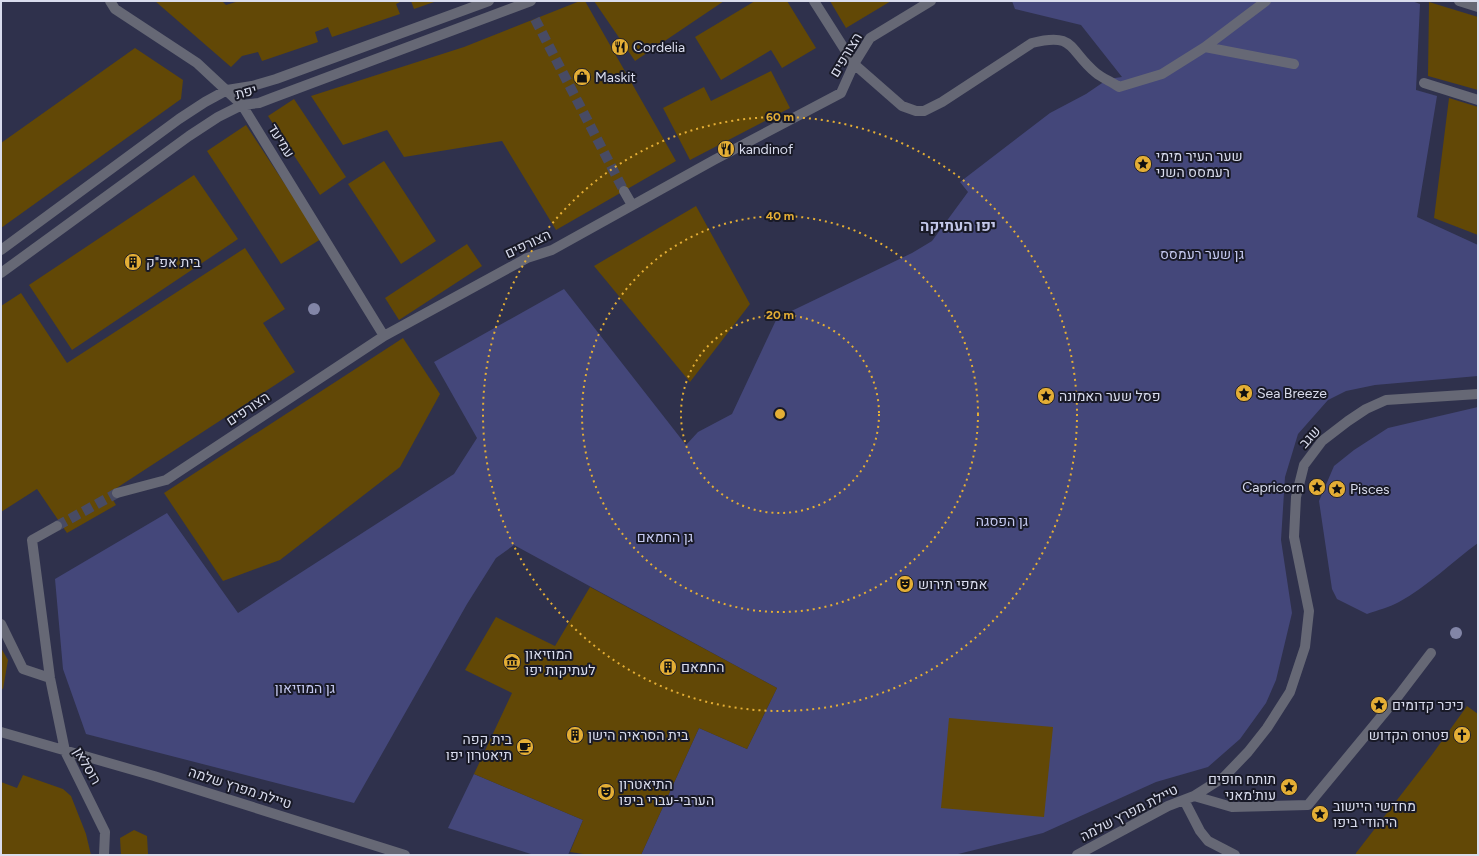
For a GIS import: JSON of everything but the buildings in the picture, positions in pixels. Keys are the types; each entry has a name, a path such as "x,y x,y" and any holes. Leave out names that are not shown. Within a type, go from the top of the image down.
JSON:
{"street":[{"name":"עמיעד","path":"110,1 115,9 197,63 242,105 384,336"},
{"name":"יפת","path":"1,250 179,119 227,90 252,86 276,79 489,1"},
{"name":"יפת","path":"1,273 218,117 242,105 259,103 531,1"},
{"path":"814,1 854,64 902,106 916,111 924,111 942,102 1032,42 1045,40 1058,39 1070,44 1096,73 1119,87 1162,74 1205,47 1266,1"},
{"name":"הצורפים","path":"117,493 166,480 384,336 527,258 552,250 632,205 841,93 854,64 870,38 932,1"},
{"path":"1459,1 1478,7"},
{"path":"1205,47 1294,64"},
{"path":"1424,83 1478,100"},
{"path":"624,191 632,205"},
{"name":"שגב","path":"1309,611 1294,537 1296,497 1304,465 1322,441 1360,413 1386,400 1478,394"},
{"path":"58,526 32,540 50,678 65,751"},
{"name":"טיילת מפרץ שלמה","path":"1077,855 1168,806 1194,796 1224,777 1248,752 1267,728 1290,692 1305,647 1309,611"},
{"path":"1,624 23,668 50,678"},
{"name":"טיילת מפרץ שלמה","path":"1194,796 1232,807 1308,805 1399,695 1431,653"},
{"name":"רוסלאן","path":"1,732 65,751 105,832 104,855"},
{"name":"טיילת מפרץ שלמה","path":"65,751 154,776 405,855"},
{"path":"1184,800 1200,831 1208,841 1235,855"}],"green space":[{"name":"גן הפסגה","path":"1012,1 1412,1 1420,4 1416,90 1437,96 1417,217 1478,245 1478,376 1375,385 1346,391 1328,400 1298,434 1285,477 1281,540 1292,613 1276,680 1266,703 1240,739 1208,767 1156,782 1043,833 954,855 641,855 699,728 747,749 777,688 514,545 496,558 467,604 354,803 86,734 63,669 55,579 167,513 238,613 454,474 477,438 434,362 564,289 686,445 698,432 732,414 777,318 912,253 932,241 968,192 960,182 1050,113 1086,94 1108,79 1122,77 1081,25 1015,9"},
{"path":"1478,407 1478,543 1420,589 1392,605 1367,614 1337,599 1332,589 1319,501 1334,466 1354,450 1388,428"},
{"path":"474,774 583,820 568,855 534,855 448,828"}],"tunnel":[{"path":"535,19 624,191"},
{"path":"57,526 117,493"}],"place":[{"name":"Cordelia","path":"620,47"},
{"name":"Maskit","path":"582,77"},
{"name":"kandinof","path":"726,149"},
{"name":"שער העיר מימי רעמסס השני","path":"1143,164"},
{"name":"בית אפ\"ק","path":"133,262"},
{"name":"Sea Breeze","path":"1244,393"},
{"name":"פסל שער האמונה","path":"1046,396"},
{"name":"Capricorn","path":"1317,487"},
{"name":"Pisces","path":"1337,489"},
{"name":"אמפי תירוש","path":"905,584"},
{"name":"המוזיאון לעתיקות יפו","path":"512,662"},
{"name":"החמאם","path":"668,667"},
{"name":"כיכר קדומים","path":"1379,705"},
{"name":"בית הסראיה הישן","path":"575,735"},
{"name":"פטרוס הקדוש","path":"1462,735"},
{"name":"בית קפה תיאטרון יפו","path":"525,747"},
{"name":"תותח חופים עות'מאני","path":"1289,787"},
{"name":"התיאטרון הערבי-עברי ביפו","path":"606,792"},
{"name":"מחדשי היישוב היהודי ביפו","path":"1320,814"}],"district":[{"name":"יפו העתיקה","path":"958,226"}],"park label":[{"name":"גן שער רעמסס","path":"1202,254"},
{"name":"גן החמאם","path":"665,537"},
{"name":"גן המוזיאון","path":"305,688"}]}
